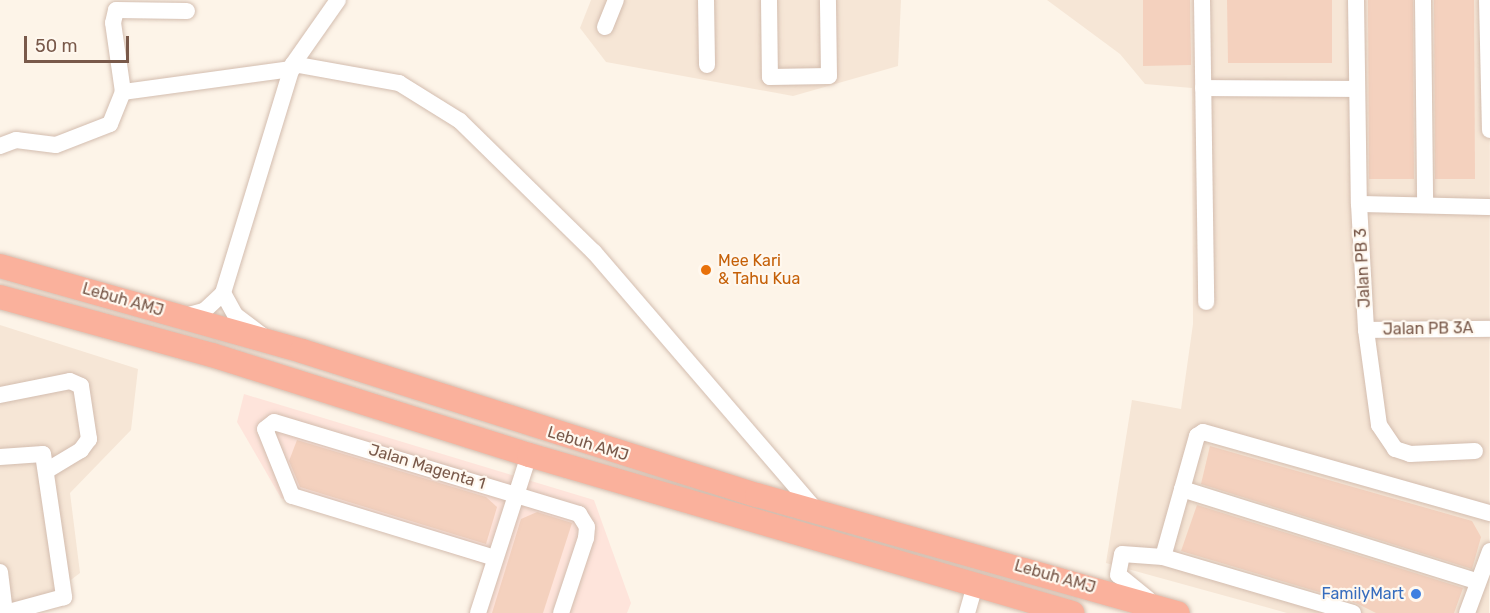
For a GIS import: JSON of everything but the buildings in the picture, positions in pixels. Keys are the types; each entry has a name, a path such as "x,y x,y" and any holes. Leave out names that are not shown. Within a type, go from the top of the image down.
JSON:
{"highway":[{"name":"Lebuh AMJ","path":"0,266 278,344 452,402 818,512 1178,613"},
{"name":"Lebuh AMJ","path":"5,301 212,355 529,455 1072,613"}],"street":[{"path":"181,316 204,311 223,293 293,66 338,0"},
{"path":"605,27 616,0"},
{"path":"706,0 707,65"},
{"path":"769,0 770,77 829,76 828,0"},
{"path":"1202,0 1206,302"},
{"name":"Jalan PB 3","path":"1356,0 1359,204 1366,330 1379,425 1386,439 1410,454 1475,451"},
{"path":"1423,0 1425,206"},
{"path":"1487,0 1490,130"},
{"path":"0,146 16,140 56,145 110,124 123,92 113,23 116,10 187,11"},
{"path":"123,92 293,66 399,83 460,121 594,252 818,512"},
{"path":"1203,88 1356,88"},
{"path":"1359,204 1490,207"},
{"path":"223,293 235,315 278,344"},
{"name":"Jalan PB 3A","path":"1366,330 1490,329"},
{"path":"0,395 70,381 81,386 89,439 81,450 46,471"},
{"name":"Jalan Magenta 1","path":"495,558 292,496 265,436 274,422 579,514 587,527 586,538 561,613"},
{"path":"1163,557 1197,436 1203,432 1490,513"},
{"path":"0,457 43,454 64,597 5,613 0,572"},
{"path":"478,613 529,455"},
{"path":"1182,489 1478,582"},
{"path":"1149,605 1143,594 1121,580 1118,561 1128,551 1163,557 1353,613"},
{"path":"1467,613 1490,551"},
{"path":"967,613 975,585"}],"shaded area":[{"path":"591,0 901,0 898,66 793,96 606,62 580,28"},
{"path":"1047,0 1490,0 1489,613 1287,613 1106,563 1132,400 1181,409 1193,324 1192,88 1145,84 1120,54"},
{"path":"0,325 138,369 131,430 70,493 80,573 27,613 0,613"},
{"path":"244,394 594,500 631,603 627,613 470,613 484,564 281,498 237,422"}],"place":[{"name":"Mee Kari & Tahu Kua","path":"706,270"},
{"name":"FamilyMart","path":"1416,594"}]}
